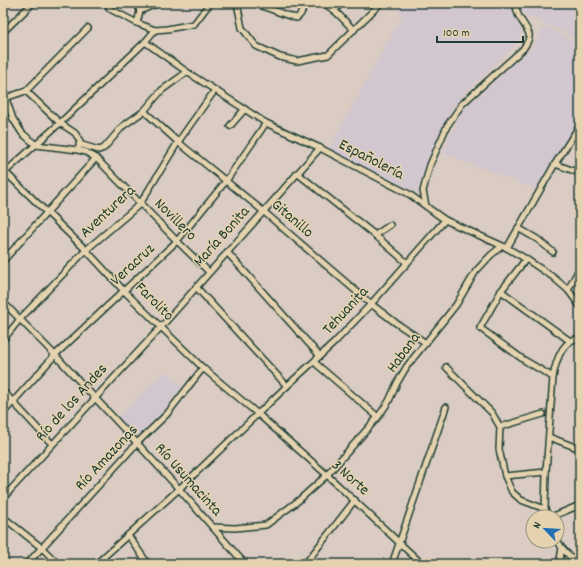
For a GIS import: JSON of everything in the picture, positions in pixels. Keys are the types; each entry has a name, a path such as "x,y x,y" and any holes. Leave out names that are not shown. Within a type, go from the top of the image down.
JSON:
{"street":[{"path":"3,32 33,3"},
{"path":"107,3 110,9 137,23 155,30 194,24 210,3"},
{"path":"137,3 140,11 137,23"},
{"path":"140,11 158,3"},
{"path":"243,3 237,4 242,28 256,46 280,57 298,61 328,55 379,4"},
{"path":"260,3 262,6 297,18 301,14 303,6 302,3"},
{"path":"328,3 328,6 354,30"},
{"path":"334,10 340,3"},
{"path":"426,206 423,191 430,165 447,126 462,104 523,50 528,42 529,35 517,14 516,3"},
{"path":"4,98 26,91 88,28"},
{"path":"4,172 60,123 145,42 155,30"},
{"name":"Españolería","path":"145,42 187,72 266,122 409,194 444,220 504,247 526,259 553,277 568,290 580,306"},
{"path":"26,91 60,123 75,132 80,141 79,147 99,150 104,148 123,126 144,111 162,90 187,72"},
{"path":"3,90 4,98 13,120 22,133 36,145"},
{"name":"Aventurera","path":"3,340 20,319 86,250 140,204 178,142 215,90"},
{"path":"230,126 245,110"},
{"name":"Gitanillo","path":"144,111 178,142 263,211 371,304 426,343"},
{"name":"Veracruz","path":"3,413 55,355 177,242 226,181 266,122"},
{"name":"Habana","path":"212,527 234,528 266,525 298,501 327,476 378,417 389,401 407,366 456,305 476,271 491,255 504,247 518,228 555,164 580,125"},
{"name":"Novillero","path":"36,145 79,147 96,158 177,242 209,272"},
{"name":"María Bonita","path":"160,327 320,148"},
{"path":"3,260 96,158"},
{"path":"555,164 580,172"},
{"name":"Farolito","path":"4,172 86,250 160,327 203,368 258,414"},
{"path":"297,173 375,235 407,263"},
{"name":"Tehuanita","path":"96,564 179,489 314,362 371,304 444,220"},
{"path":"375,235 390,225"},
{"path":"518,228 538,239 552,252"},
{"path":"227,252 320,356"},
{"path":"526,259 501,291 480,328 524,360 553,377"},
{"path":"568,290 580,266"},
{"path":"196,287 287,386"},
{"path":"501,291 570,341"},
{"name":"Río Usumacinta","path":"3,302 137,443 245,564"},
{"name":"Río de los Andes","path":"3,498 160,327"},
{"path":"446,367 492,413 500,427 499,449 505,476 512,492 516,497 545,509 546,472 553,377 556,363 561,352 570,341 580,338"},
{"path":"314,362 378,417"},
{"name":"Río Amazonas","path":"27,564 137,443 167,414 203,368"},
{"path":"3,391 14,401 52,444"},
{"path":"392,564 446,408"},
{"name":"3 Norte","path":"258,414 355,500 422,564"},
{"path":"500,427 543,414"},
{"path":"549,437 580,449"},
{"path":"505,476 546,472"},
{"path":"305,564 355,500"},
{"path":"565,511 580,505"},
{"path":"3,516 42,548 58,564"},
{"path":"128,535 148,564"},
{"path":"559,564 562,549"},
{"path":"563,549 577,564"}],"shaded area":[{"path":"391,3 580,3 580,40 522,13 520,26 522,35 513,47 485,75 461,96 445,122 419,184 418,194 381,174 375,174 326,154 403,14"},
{"path":"545,26 580,44 580,119 560,148 537,190 443,153 462,110 531,48"},
{"path":"165,371 182,387 162,412 137,437 118,418"}]}
